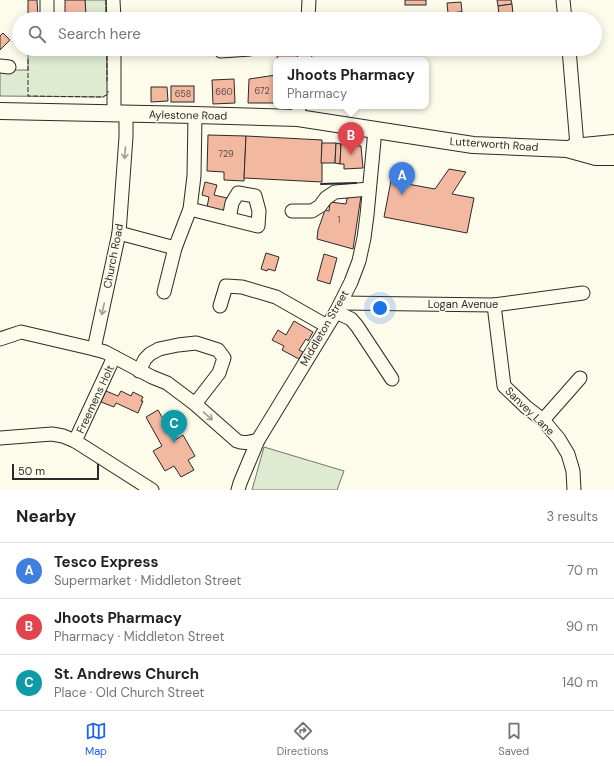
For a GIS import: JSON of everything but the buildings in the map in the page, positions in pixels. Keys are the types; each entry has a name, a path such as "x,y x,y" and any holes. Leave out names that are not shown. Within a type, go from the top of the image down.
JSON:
{"main road":[{"name":"Aylestone Road","path":"0,111 195,115 299,112 375,130"},
{"name":"Lutterworth Road","path":"375,130 473,145 572,148 614,143"},
{"name":"Lutterworth Road","path":"572,148 596,157 614,157"}],"street":[{"path":"47,0 47,12"},
{"path":"113,0 114,12"},
{"path":"308,12 309,0"},
{"path":"563,0 564,12"},
{"name":"Church Road","path":"94,349 119,233 126,137 120,113 115,56"},
{"path":"569,56 572,148"},
{"path":"164,292 175,248 190,209 194,176 195,115"},
{"name":"Middleton Street","path":"238,490 258,440 339,308 359,261 367,215 375,130"},
{"path":"292,211 312,211 320,206 326,198 335,192 369,189"},
{"path":"190,209 229,219 258,226 259,211 255,196 238,193 232,203 229,219"},
{"path":"119,233 175,248"},
{"path":"220,306 226,286 242,287 276,297 327,326"},
{"name":"Logan Avenue","path":"339,308 494,305 583,293"},
{"name":"Sanvey Lane","path":"494,305 504,386 542,420 559,439 568,454 574,490"},
{"path":"339,308 357,326 392,379"},
{"path":"0,339 21,332 105,352 152,378 167,383 195,404 238,441 247,443 258,440"},
{"path":"139,371 145,359 159,349 196,343 218,350 224,358 219,373 195,404"},
{"name":"Freemens Holt","path":"75,441 114,357"},
{"path":"542,420 580,378"},
{"name":"Freemens Holt","path":"0,438 52,434 63,436 75,441 152,490"}],"green space":[{"path":"85,0 106,0 106,12 86,12"},
{"path":"28,56 107,56 108,94 103,97 0,96 0,70 28,70"},
{"path":"264,447 344,471 337,490 252,490"}],"fence":[{"path":"106,0 106,12"},
{"path":"107,56 107,81"},
{"path":"28,59 28,96 103,97 108,94 108,91"}],"wall":[{"path":"321,184 356,183"}],"place":[{"name":"Jhoots Pharmacy","path":"351,155"},
{"name":"Tesco Express","path":"402,195"},
{"name":"St. Andrews Church","path":"174,443"}]}
